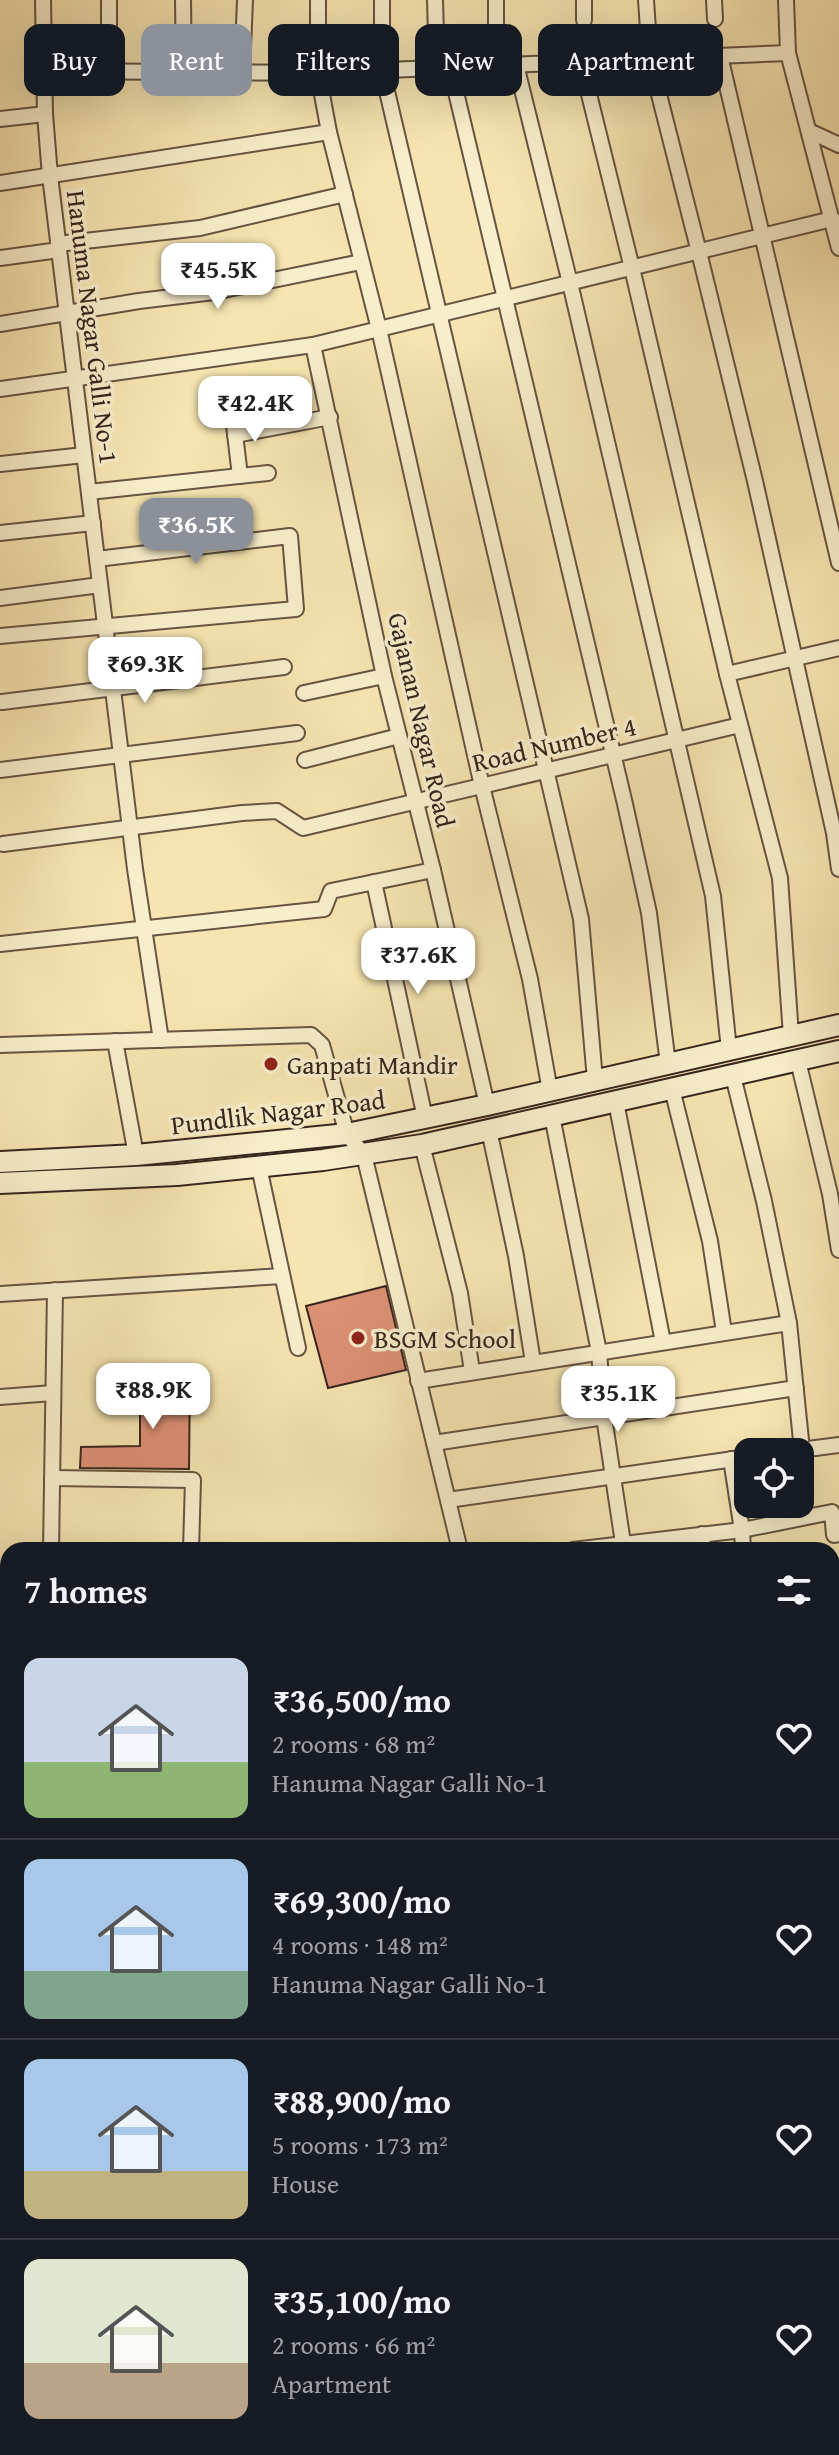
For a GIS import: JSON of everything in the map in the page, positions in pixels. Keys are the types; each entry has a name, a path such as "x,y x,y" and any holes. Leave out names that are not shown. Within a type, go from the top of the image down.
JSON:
{"main road":[{"name":"Pundlik Nagar Road","path":"0,1162 136,1155 347,1134 839,1025"},
{"name":"Pundlik Nagar Road","path":"0,1183 177,1175 364,1155 422,1145 839,1051"}],"street":[{"name":"Hanuma Nagar Galli No-1","path":"43,0 43,24"},
{"path":"109,0 109,24"},
{"path":"183,0 183,24"},
{"path":"244,24 245,0"},
{"path":"318,0 318,24"},
{"path":"382,0 382,24"},
{"path":"435,0 438,24"},
{"path":"496,0 496,24"},
{"path":"584,0 584,20"},
{"path":"646,0 648,24"},
{"path":"714,0 715,19"},
{"path":"786,0 788,53 836,221 839,248"},
{"path":"723,56 788,53"},
{"path":"723,69 839,563"},
{"path":"522,89 713,896 729,1050"},
{"name":"Hanuma Nagar Galli No-1","path":"45,96 50,176 74,378 143,927 161,1040"},
{"path":"322,96 379,329 482,786 530,979 550,1091"},
{"path":"388,96 581,919 595,1080"},
{"path":"451,96 505,299 614,755 649,913 668,1064"},
{"path":"589,96 727,674 780,878 791,1036"},
{"path":"659,96 794,658 834,833 839,869"},
{"path":"0,119 45,114"},
{"path":"809,131 839,145"},
{"path":"0,183 329,132"},
{"path":"0,258 200,228 345,194"},
{"path":"0,389 313,345 836,221"},
{"path":"0,324 214,292 361,262"},
{"name":"Gajanan Nagar Road","path":"313,345 384,676 487,1105"},
{"path":"233,417 240,476"},
{"path":"235,435 330,417"},
{"path":"0,464 84,455"},
{"path":"89,492 268,473"},
{"path":"0,533 93,523"},
{"path":"0,636 296,609 290,536 97,559"},
{"path":"0,598 100,585"},
{"path":"727,674 839,648"},
{"path":"2,702 284,667"},
{"path":"304,693 384,676"},
{"name":"Road Number 4","path":"3,844 277,811 303,828 740,725"},
{"path":"0,770 297,733"},
{"path":"305,760 399,736"},
{"path":"0,944 324,909 331,891 433,870"},
{"path":"374,882 425,1118"},
{"path":"0,1045 311,1035 322,1045 347,1134 364,1155 458,1542"},
{"path":"115,1041 136,1155"},
{"path":"798,1061 830,1194 839,1250"},
{"path":"733,1076 764,1201 789,1323 801,1438"},
{"path":"672,1089 710,1241 724,1332"},
{"path":"616,1102 663,1342"},
{"path":"552,1116 599,1352 604,1417 623,1542"},
{"path":"489,1130 516,1256 533,1362"},
{"path":"422,1145 460,1293 472,1371"},
{"path":"259,1167 298,1348"},
{"path":"0,1294 282,1276"},
{"path":"51,1542 55,1290"},
{"path":"418,1381 789,1323"},
{"path":"434,1443 796,1388"},
{"path":"0,1397 53,1393"},
{"path":"814,1448 839,1445"},
{"path":"731,1459 743,1542"},
{"path":"448,1500 734,1459"},
{"path":"52,1478 193,1480 191,1542"},
{"path":"665,1542 832,1512 834,1535 839,1534"},
{"path":"702,1534 702,1542"}],"building":[{"name":"BSGM School","path":"386,1286 406,1370 328,1388 306,1306"},
{"path":"140,1379 190,1379 189,1469 80,1468 81,1447 140,1446"}],"place":[{"name":"Ganpati Mandir","path":"271,1064"},
{"name":"BSGM School","path":"358,1338"}]}
